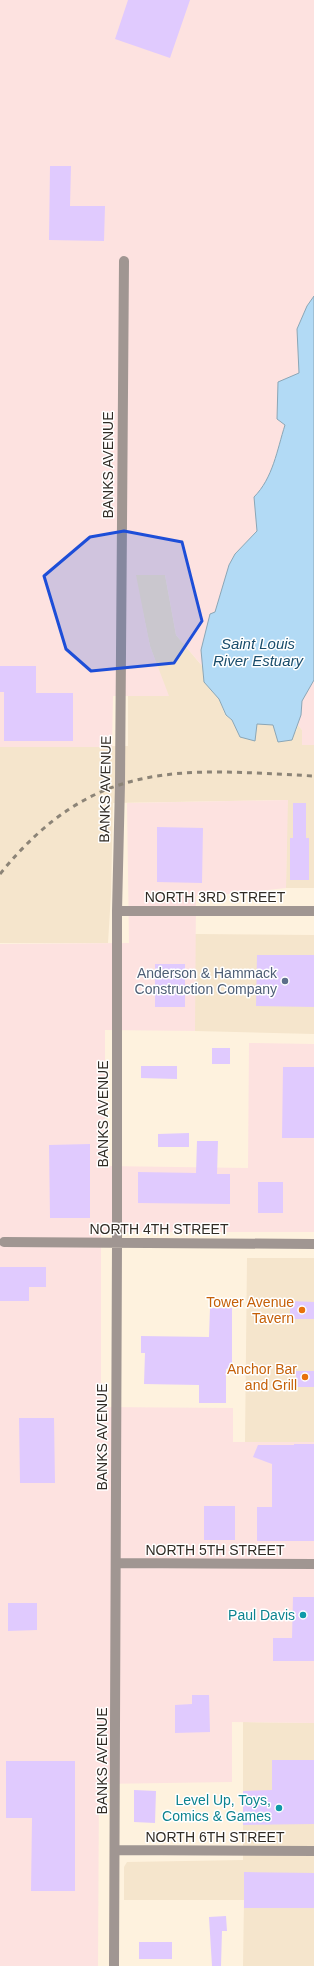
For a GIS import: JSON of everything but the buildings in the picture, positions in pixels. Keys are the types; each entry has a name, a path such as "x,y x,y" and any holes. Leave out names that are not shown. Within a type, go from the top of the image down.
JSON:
{"street":[{"name":"BANKS AVENUE","path":"114,1966 117,911 120,778 124,261"},
{"name":"NORTH 3RD STREET","path":"117,911 314,911"},
{"name":"NORTH 4TH STREET","path":"4,1242 314,1244"},
{"name":"NORTH 5TH STREET","path":"116,1563 314,1564"},
{"name":"NORTH 6TH STREET","path":"115,1850 314,1851"}],"highlighted area":[{"path":"124,531 182,542 202,621 174,663 91,671 66,649 44,576 90,537"}],"shaded area":[{"path":"0,0 314,0 314,296 307,306 297,329 299,373 285,425 270,474 263,488 255,497 257,531 235,554 215,612 210,614 201,650 203,667 176,635 165,575 136,575 150,646 169,696 113,696 112,747 0,747"},
{"path":"135,575 165,575 176,635 203,667 204,682 219,699 225,715 232,720 240,737 257,724 273,724 296,732 298,725 302,730 302,745 314,745 314,888 286,888 287,800 113,803 111,894 108,943 0,943 0,747 128,746 128,695 168,696 150,646"},
{"path":"314,680 314,745 302,745 302,730 298,725 302,701"},
{"path":"288,800 286,888 196,896 195,1031 105,1030 105,1166 248,1168 249,1043 314,1044 314,1232 101,1232 101,1407 233,1408 233,1442 314,1442 314,1723 232,1722 232,1782 99,1784 98,1966 0,1966 0,944 129,943 127,803"},
{"path":"195,934 314,935 314,1034 195,1031"},
{"path":"247,1258 314,1258 314,1442 245,1442"},
{"path":"243,1722 314,1723 314,1966 243,1966 244,1900 124,1900 124,1867 127,1862 243,1860"}],"water":[{"name":"Saint Louis River Estuary","path":"314,296 314,680 302,701 301,715 292,740 278,742 273,725 257,724 255,741 240,737 232,720 226,715 219,699 204,682 201,650 210,614 215,612 229,565 235,554 257,531 254,497 266,481 270,472 285,425 277,419 278,382 299,373 297,329 307,306"}],"railway":[{"path":"0,874 35,836 70,809 105,790 142,779 180,773 266,773 314,776"}],"place":[{"name":"Anderson & Hammack Construction Company","path":"285,981"},
{"name":"Tower Avenue Tavern","path":"302,1310"},
{"name":"Anchor Bar and Grill","path":"305,1377"},
{"name":"Paul Davis","path":"303,1615"},
{"name":"Level Up, Toys, Comics & Games","path":"279,1808"}]}
